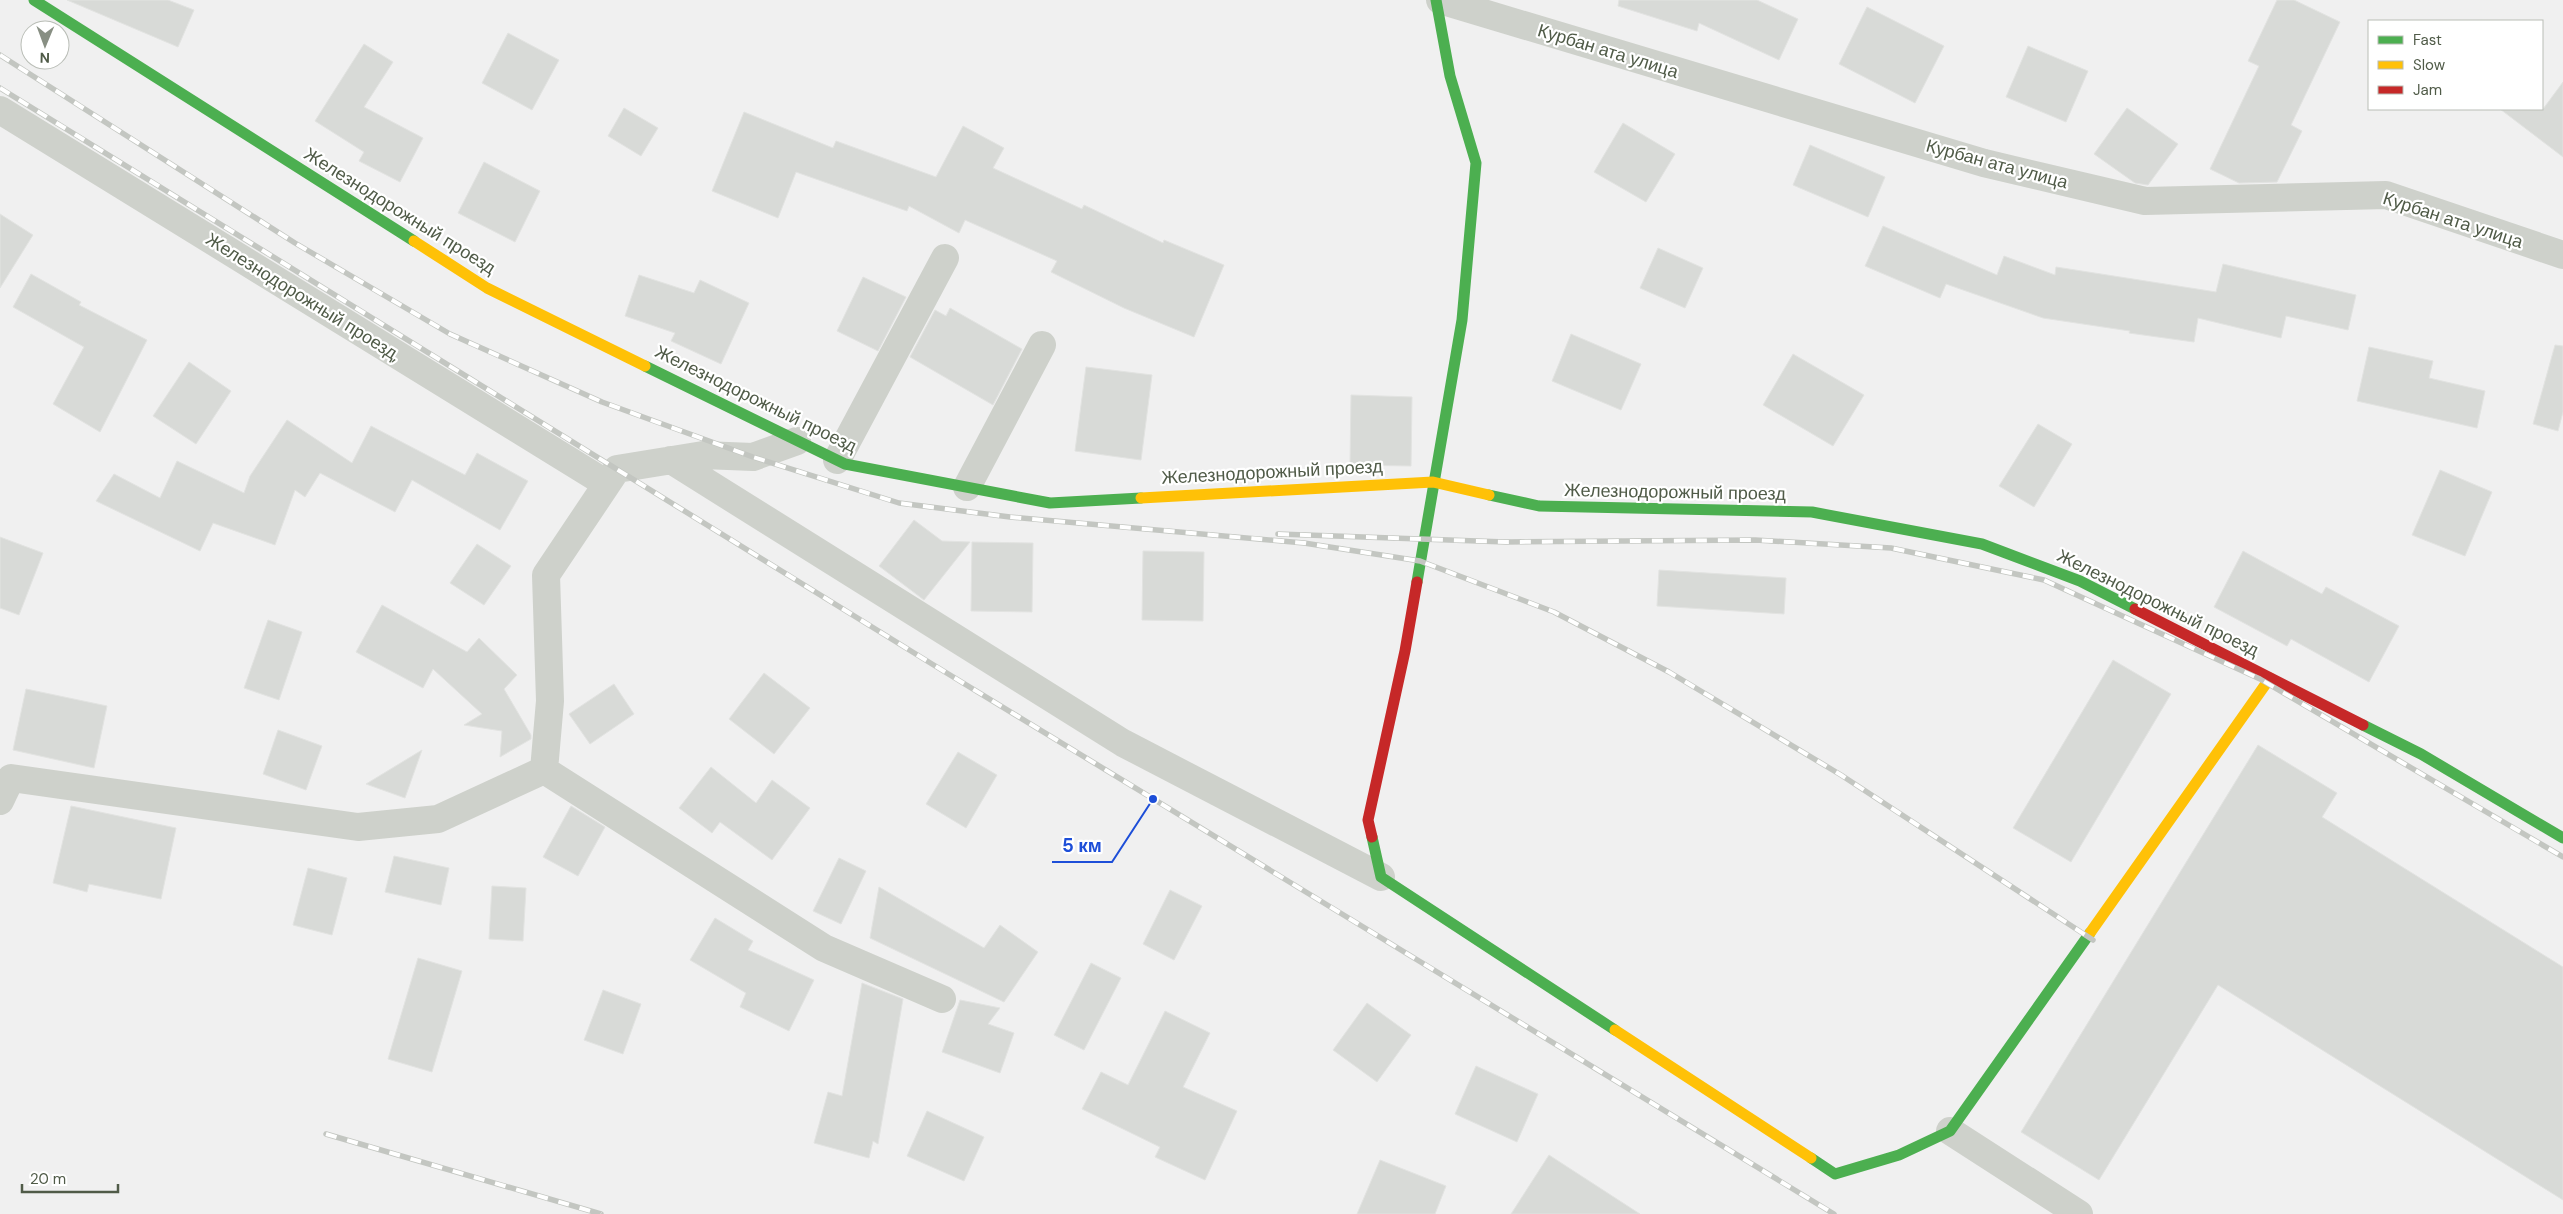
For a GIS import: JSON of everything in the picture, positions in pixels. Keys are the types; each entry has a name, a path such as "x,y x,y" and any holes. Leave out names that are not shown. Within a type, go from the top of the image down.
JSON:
{"street":[{"name":"Железнодорожный проезд","path":"34,0 488,288 845,464 1050,503 1433,482 1539,506 1812,512 1982,544 2080,581 2421,754 2563,838"},
{"path":"1381,877 1368,820 1405,651 1462,320 1476,163 1450,76 1438,0"},
{"name":"Курбан ата улица","path":"1438,0 1984,163 2145,201 2386,195 2563,255"},
{"name":"Железнодорожный проезд,","path":"0,110 607,484"},
{"path":"837,460 945,258"},
{"path":"967,487 1042,345"},
{"path":"544,770 550,701 546,575 617,469 703,455 754,457 797,441"},
{"path":"672,460 1123,743 1381,877 1835,1174 1899,1155 1950,1131 2270,678"},
{"path":"0,800 12,778 358,827 438,820 544,770"},
{"path":"544,770 824,948 942,999"},
{"path":"1950,1131 2079,1214"}],"building":[{"path":"67,0 168,0 194,10 178,47"},
{"path":"1619,0 1757,0 1798,19 1779,60 1699,23 1697,31 1618,6"},
{"path":"2277,0 2294,0 2340,22 2291,125 2302,131 2277,182 2239,183 2210,169 2259,66 2248,61"},
{"path":"1867,7 1944,46 1915,103 1839,64"},
{"path":"508,33 559,60 532,110 482,83"},
{"path":"364,44 393,62 364,107 423,138 400,182 359,161 364,152 315,121"},
{"path":"2028,46 2088,71 2066,122 2006,97"},
{"path":"2563,82 2563,157 2501,110 2543,109"},
{"path":"624,108 658,128 641,156 608,136"},
{"path":"2127,108 2178,144 2148,185 2135,183 2094,154"},
{"path":"744,112 833,148 836,141 936,177 963,126 1004,148 993,168 1082,209 1084,205 1163,243 1164,240 1224,265 1194,337 1124,308 1051,272 1057,261 965,220 959,233 909,206 907,211 796,172 778,218 712,191"},
{"path":"1623,123 1675,154 1646,202 1594,172"},
{"path":"1810,145 1885,177 1868,217 1793,185"},
{"path":"484,162 540,191 515,242 458,213"},
{"path":"0,214 33,235 0,288"},
{"path":"1883,226 1997,275 2004,256 2055,275 2056,267 2216,292 2223,264 2356,295 2348,330 2286,316 2281,338 2198,318 2194,342 2129,333 2130,331 2043,318 1946,284 1940,298 1865,266"},
{"path":"1658,248 1703,268 1685,308 1640,288"},
{"path":"31,274 81,302 79,305 147,340 100,432 53,404 84,347 13,307"},
{"path":"639,275 694,293 700,280 749,303 721,364 671,341 675,333 625,316"},
{"path":"863,277 906,297 878,351 837,331"},
{"path":"950,308 1022,349 993,405 910,357 935,310 946,316"},
{"path":"1571,334 1641,364 1621,410 1552,381"},
{"path":"2555,345 2563,346 2563,412 2558,431 2533,424"},
{"path":"2369,347 2433,361 2429,378 2485,391 2477,428 2357,401"},
{"path":"1793,354 1864,395 1833,446 1763,405"},
{"path":"189,362 231,391 196,444 153,416"},
{"path":"1086,367 1152,375 1141,460 1075,451"},
{"path":"1351,395 1412,397 1411,466 1350,465"},
{"path":"287,420 352,463 371,426 465,475 477,453 528,481 500,530 412,480 395,512 320,473 305,497 295,490 275,545 213,523 200,551 96,501 114,474 160,498 177,461 244,493 250,476"},
{"path":"2038,424 2072,444 2034,507 1999,486"},
{"path":"2440,470 2492,492 2465,556 2412,535"},
{"path":"914,520 942,541 970,542 924,600 879,566"},
{"path":"0,537 43,553 19,615 0,608"},
{"path":"972,542 1033,543 1032,612 971,611"},
{"path":"477,544 511,566 484,605 450,583"},
{"path":"1143,551 1204,552 1203,621 1142,620"},
{"path":"2243,551 2322,594 2326,587 2399,626 2369,682 2291,639 2287,646 2214,607"},
{"path":"1659,570 1786,578 1784,614 1657,606"},
{"path":"382,605 467,652 479,638 517,675 504,689 531,735 531,739 500,757 502,731 464,725 482,714 433,669 423,688 356,652"},
{"path":"268,620 302,632 279,700 244,688"},
{"path":"2113,660 2171,694 2071,862 2013,828"},
{"path":"764,673 810,708 774,754 729,719"},
{"path":"614,684 634,714 590,744 569,714"},
{"path":"26,689 107,706 94,768 13,750"},
{"path":"278,730 322,746 306,790 263,774"},
{"path":"2258,745 2337,793 2322,817 2563,967 2563,1200 2218,985 2099,1180 2021,1132"},
{"path":"422,750 405,798 366,784"},
{"path":"958,752 997,775 966,828 926,804"},
{"path":"711,767 756,803 772,780 810,808 772,860 720,822 712,833 679,808"},
{"path":"71,806 176,828 161,899 89,884 87,892 53,883"},
{"path":"571,806 605,827 578,876 543,857"},
{"path":"394,856 449,868 441,905 385,892"},
{"path":"839,858 866,871 841,924 813,911"},
{"path":"308,868 347,878 332,935 293,925"},
{"path":"492,886 526,888 523,941 489,939"},
{"path":"879,887 984,948 1000,925 1038,952 1004,1002 870,938"},
{"path":"1170,890 1202,906 1174,960 1143,944"},
{"path":"715,918 753,941 748,950 814,980 789,1031 740,1007 746,993 690,960"},
{"path":"418,958 462,971 432,1072 388,1059"},
{"path":"1091,963 1121,978 1084,1050 1054,1035"},
{"path":"862,983 903,999 878,1144 873,1141 869,1158 814,1143 828,1092 842,1096"},
{"path":"603,990 641,1004 623,1054 584,1040"},
{"path":"960,1000 1000,1008 988,1024 1014,1033 1000,1073 942,1052"},
{"path":"1367,1003 1411,1035 1377,1082 1333,1050"},
{"path":"1165,1011 1210,1033 1183,1087 1237,1111 1205,1180 1155,1157 1160,1147 1082,1109 1101,1072 1128,1085"},
{"path":"1476,1066 1538,1094 1517,1142 1455,1114"},
{"path":"927,1111 984,1137 964,1181 907,1156"},
{"path":"1549,1155 1640,1214 1511,1214"},
{"path":"1380,1160 1446,1186 1435,1214 1357,1214"}],"railway":[{"path":"0,55 295,243 450,334 602,402 753,457 899,503 1010,517 1304,543 1420,561 1554,612 1669,672 1841,775 2093,940"},
{"path":"0,88 932,664 1834,1214"},
{"path":"1278,534 1506,542 1755,540 1891,548 2044,580 2260,679 2563,857"},
{"path":"326,1134 601,1214"}],"traffic: fast":[{"path":"34,0 414,241"},
{"path":"1417,582 1462,320 1476,163 1450,76 1436,0"},
{"path":"645,366 845,464 1050,503 1141,498"},
{"path":"1489,495 1539,506 1812,512 1982,544 2080,581 2135,609"},
{"path":"2363,725 2421,754 2563,838"},
{"path":"1372,837 1381,877 1615,1030"},
{"path":"1811,1158 1835,1174 1899,1155 1950,1131 2090,933"}],"traffic: slow":[{"path":"414,241 487,288 645,366"},
{"path":"1141,498 1433,482 1489,495"},
{"path":"2090,933 2270,678"},
{"path":"1615,1030 1811,1158"}],"traffic: jam":[{"path":"1372,837 1368,820 1405,651 1417,582"},
{"path":"2135,609 2363,725"}],"place":[{"name":"5 км","path":"1153,799"}]}
